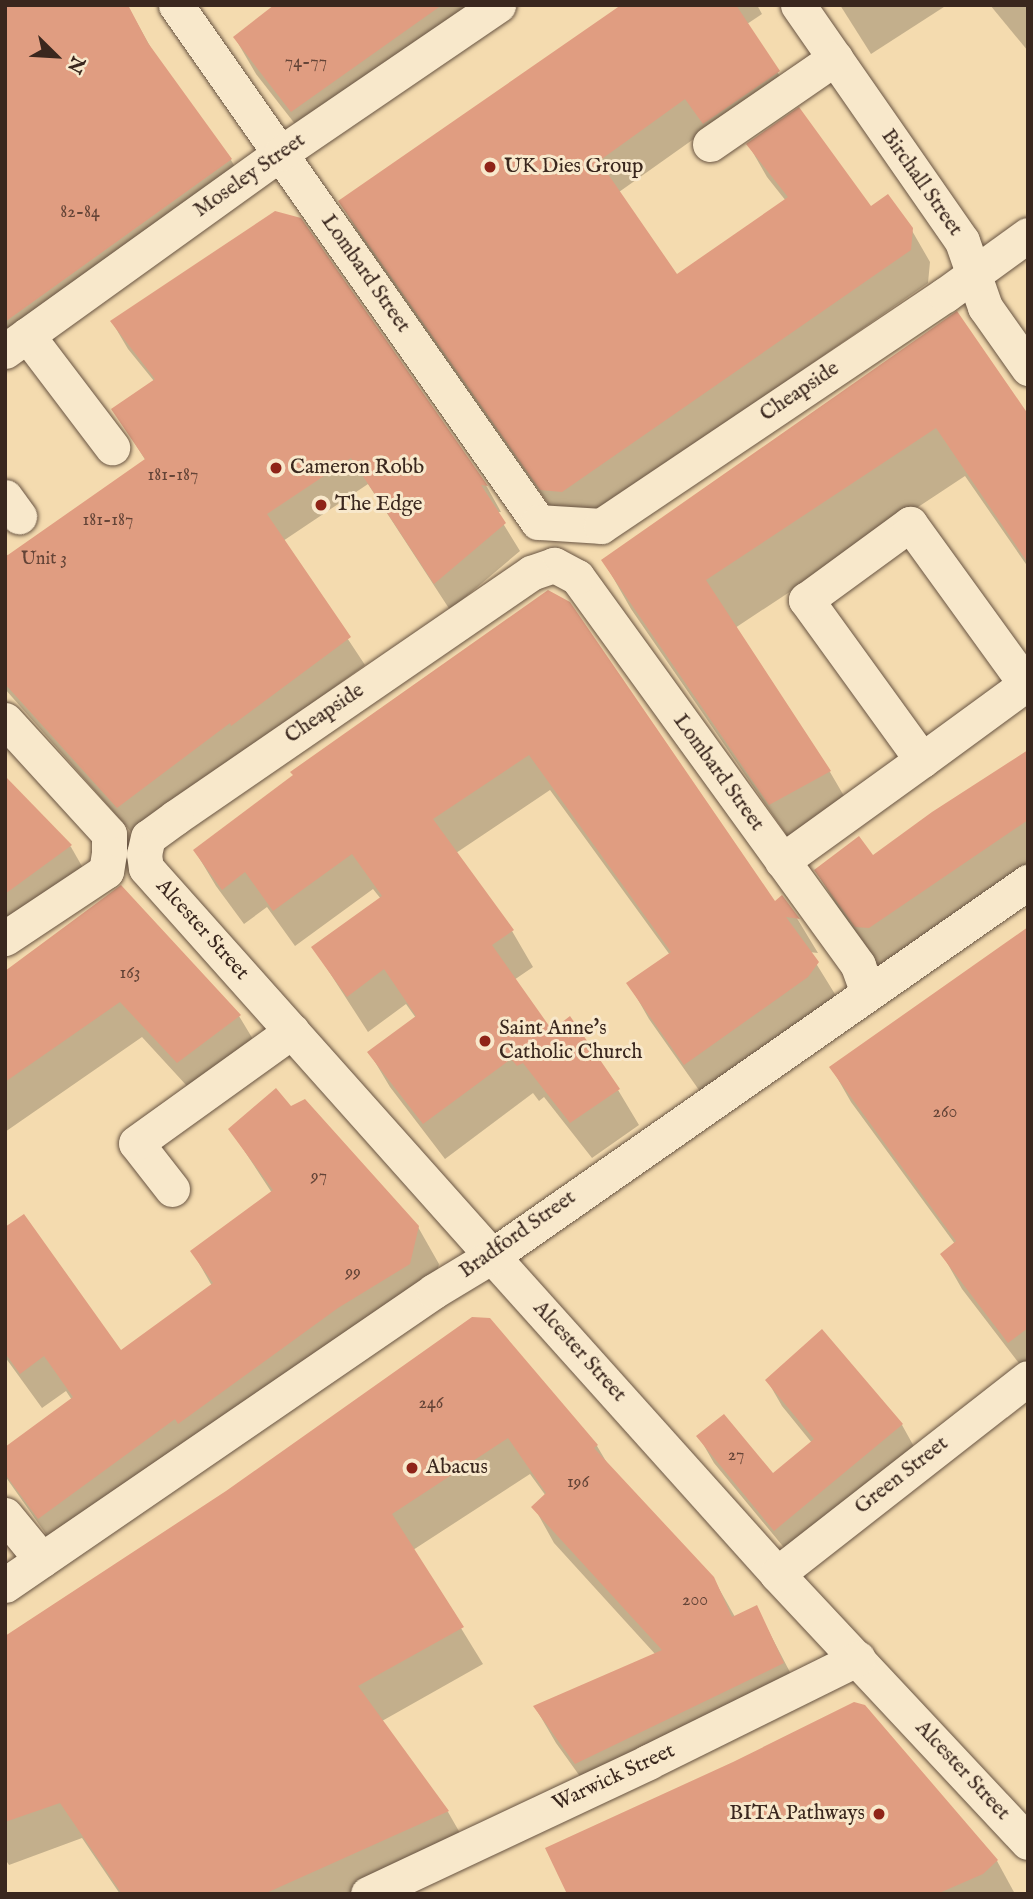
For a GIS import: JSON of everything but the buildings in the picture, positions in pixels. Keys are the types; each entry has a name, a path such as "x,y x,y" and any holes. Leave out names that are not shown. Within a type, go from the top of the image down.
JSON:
{"street":[{"name":"Lombard Street","path":"176,5 538,522 563,524"},
{"name":"Moseley Street","path":"16,343 281,153 498,5"},
{"name":"Birchall Street","path":"798,5 962,241 985,307 1028,368"},
{"path":"710,144 835,58"},
{"name":"Cheapside","path":"563,524 601,526 1028,235"},
{"path":"16,343 112,447"},
{"path":"782,861 922,760 1026,684 910,524 806,600 922,760"},
{"name":"Lombard Street","path":"554,565 577,577 858,965 868,993"},
{"name":"Cheapside","path":"144,854 148,837 176,817 531,573 554,565"},
{"path":"5,720 109,834 106,871 5,939"},
{"name":"Alcester Street","path":"144,854 146,868 492,1256 777,1574 1028,1842"},
{"name":"Bradford Street","path":"5,1585 433,1291 492,1256 1028,882"},
{"path":"172,1189 136,1143 292,1031"},
{"name":"Green Street","path":"777,1574 1028,1378"},
{"path":"5,1515 42,1560"},
{"name":"Warwick Street","path":"368,1894 648,1762 858,1658"}],"place":[{"name":"UK Dies Group","path":"490,167"},
{"name":"Cameron Robb","path":"276,468"},
{"name":"The Edge","path":"321,505"},
{"name":"Saint Anne's Catholic Church","path":"485,1041"},
{"name":"Abacus","path":"412,1468"},
{"name":"BITA Pathways","path":"879,1814"}]}
